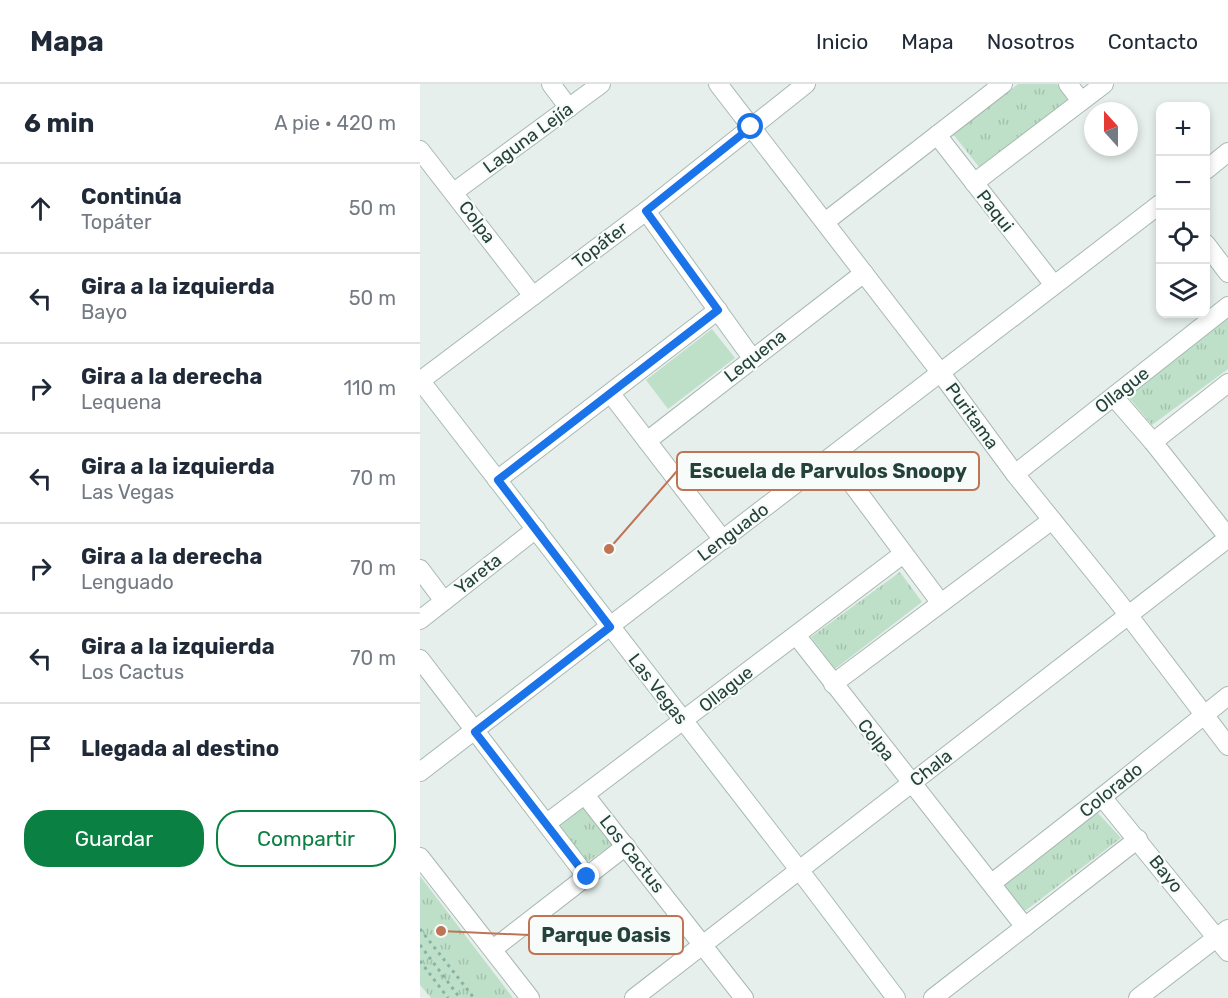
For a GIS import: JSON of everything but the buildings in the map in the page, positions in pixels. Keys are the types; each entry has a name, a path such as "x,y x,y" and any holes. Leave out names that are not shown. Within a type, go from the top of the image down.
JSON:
{"street":[{"path":"550,84 569,108"},
{"name":"Laguna Lejía","path":"454,192 601,84"},
{"name":"Puritama","path":"718,84 1016,474 1228,746"},
{"name":"Topáter","path":"420,380 646,211 806,84"},
{"path":"825,222 1003,84"},
{"path":"1068,84 1081,101"},
{"path":"974,183 1104,84"},
{"name":"Paqui","path":"937,135 1054,285"},
{"name":"Colpa","path":"420,150 533,296"},
{"path":"1210,167 1228,152"},
{"name":"Lenguado","path":"420,772 1156,208"},
{"path":"646,211 752,358"},
{"path":"1210,249 1228,273"},
{"name":"Lequena","path":"647,441 864,273"},
{"name":"Ollague","path":"1016,474 1228,306"},
{"path":"498,480 718,310"},
{"name":"Las Vegas","path":"420,380 896,998"},
{"path":"1153,442 1228,383"},
{"path":"610,394 723,540"},
{"path":"1114,397 1153,442 1228,537"},
{"path":"832,457 940,602"},
{"path":"832,684 1052,520"},
{"name":"Yareta","path":"420,620 536,529"},
{"name":"Chala","path":"634,998 1228,537"},
{"name":"Ollague","path":"547,823 903,554"},
{"path":"420,569 444,601"},
{"name":"Colpa","path":"796,635 832,684 1026,927"},
{"path":"420,659 587,877"},
{"name":"Colorado","path":"992,883 1228,696"},
{"name":"Los Cactus","path":"585,795 744,998"},
{"name":"Bayo","path":"1102,797 1223,933 1228,952"},
{"path":"933,998 1138,839"},
{"path":"493,949 627,846"},
{"path":"420,857 530,998"},
{"path":"1138,998 1223,933"}],"path":[{"path":"420,929 474,998"},
{"path":"420,945 460,998"},
{"path":"420,961 448,998"}],"green space":[{"path":"1018,84 1057,84 1069,99 979,167 953,134"},
{"path":"1228,312 1228,369 1152,425 1125,393"},
{"path":"712,329 735,358 668,409 646,380"},
{"path":"900,572 922,602 835,669 811,637"},
{"path":"583,803 614,843 586,863 556,825"},
{"path":"1097,812 1121,838 1021,914 997,886"},
{"path":"420,876 513,998 431,998 420,985"}],"place":[{"name":"Escuela de Parvulos Snoopy","path":"609,549"},
{"name":"Parque Oasis","path":"441,931"}],"route":[{"path":"587,877 475,732 610,627 498,480 718,310 646,211 751,127"}]}
